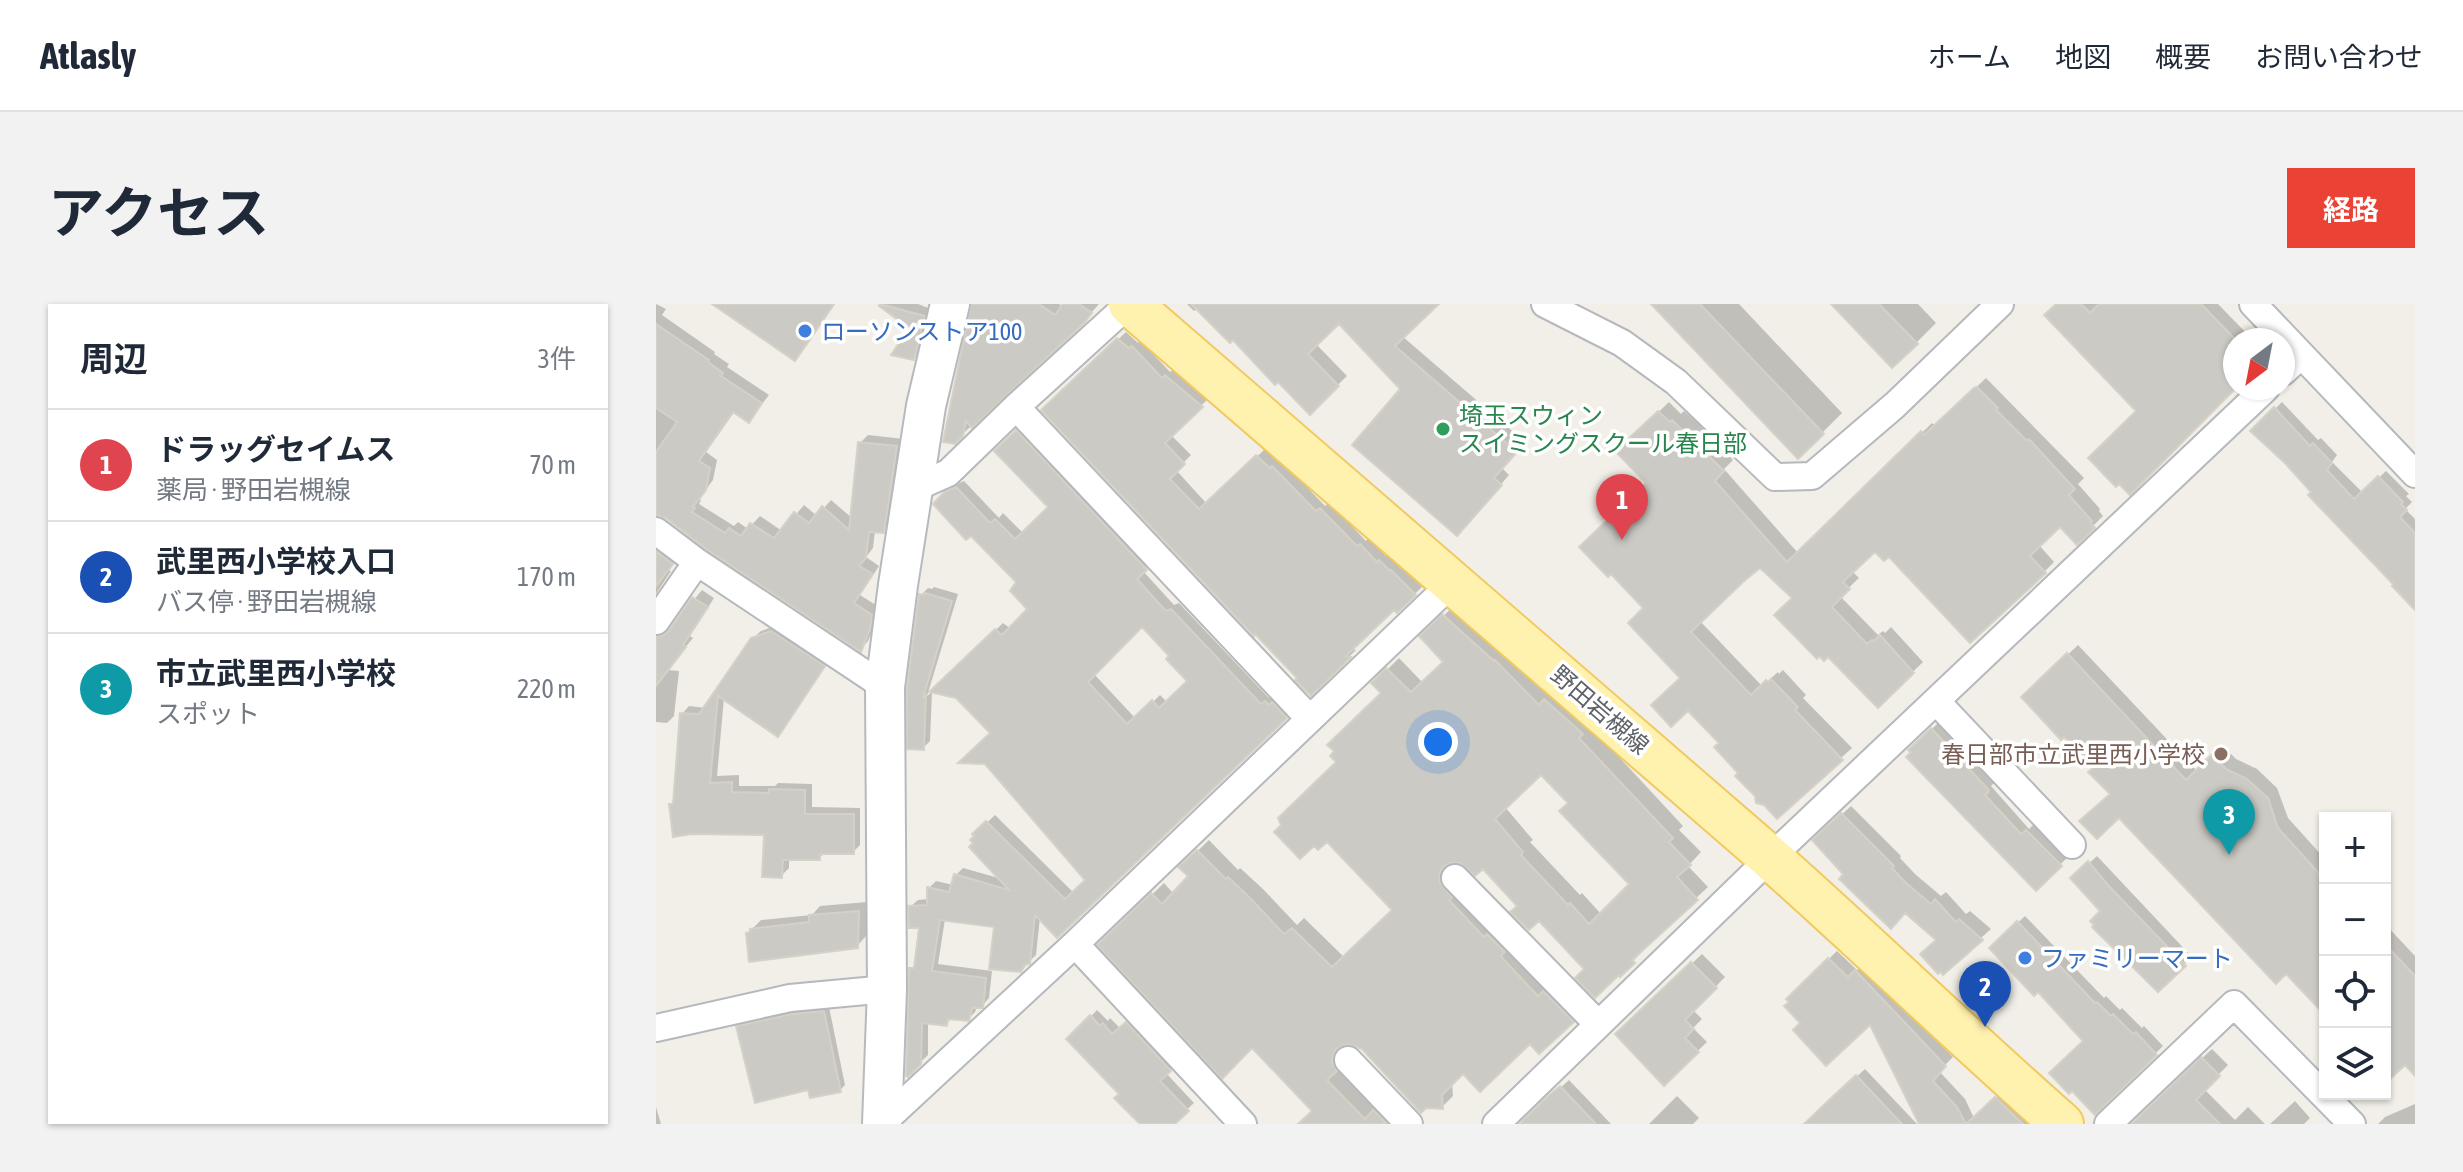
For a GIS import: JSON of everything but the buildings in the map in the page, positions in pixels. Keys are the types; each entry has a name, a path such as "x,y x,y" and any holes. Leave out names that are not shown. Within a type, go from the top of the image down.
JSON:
{"main road":[{"name":"野田岩槻線","path":"1129,304 1770,858 2062,1124"}],"street":[{"path":"882,1123 887,989 885,687 926,406 950,304"},
{"path":"912,489 948,473 1129,304"},
{"path":"1545,304 1622,343 1676,382 1775,477 1787,477 1812,476 1895,405 2000,304"},
{"path":"2253,304 2269,328"},
{"path":"2295,367 2415,474"},
{"path":"1498,1123 1770,858 2253,400"},
{"path":"1016,407 1309,718"},
{"path":"656,531 697,562 885,687"},
{"path":"656,621 697,562"},
{"path":"882,1123 1075,944 1453,582"},
{"path":"1936,701 2072,845"},
{"path":"1455,878 1598,1024"},
{"path":"1075,944 1243,1124"},
{"path":"656,1028 790,998 887,989"},
{"path":"2108,1124 2234,1004 2352,1124"},
{"path":"1348,1060 1409,1124"}],"place":[{"name":"ローソンストア100","path":"805,331"},
{"name":"埼玉スウィン スイミングスクール春日部","path":"1443,429"},
{"name":"ドラッグセイムス","path":"1622,540"},
{"name":"春日部市立武里西小学校","path":"2221,754"},
{"name":"市立武里西小学校","path":"2229,855"},
{"name":"ファミリーマート","path":"2025,958"},
{"name":"武里西小学校入口","path":"1985,1027"}]}
